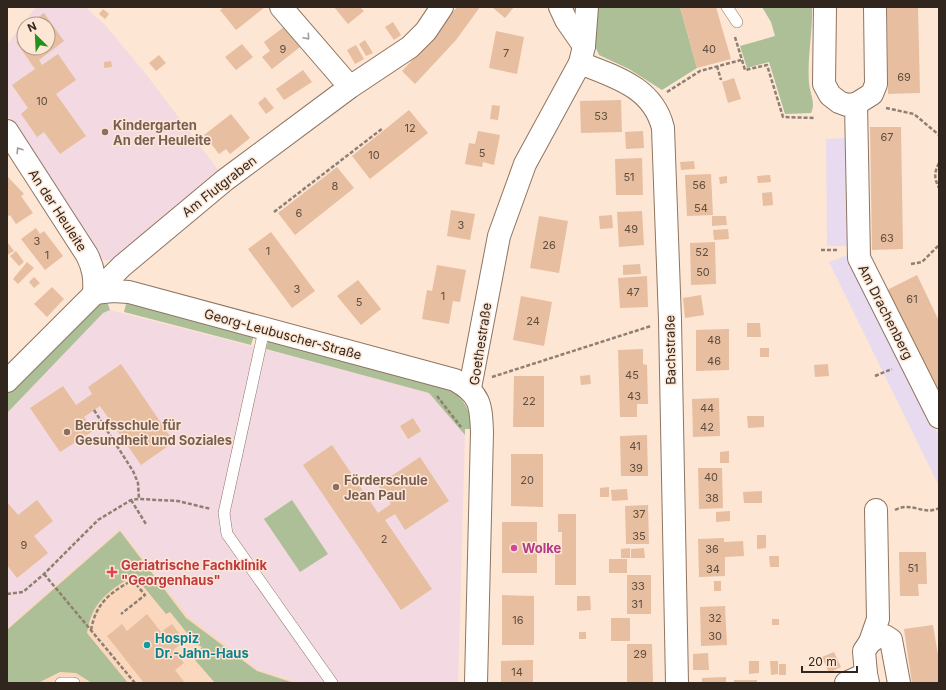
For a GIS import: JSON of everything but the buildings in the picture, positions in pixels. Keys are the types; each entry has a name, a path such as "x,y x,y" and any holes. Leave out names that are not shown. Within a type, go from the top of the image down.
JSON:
{"street":[{"path":"281,7 350,87"},
{"name":"Am Flutgraben","path":"7,381 122,266 226,180 350,87 410,48 426,31 442,7"},
{"path":"560,7 582,55"},
{"name":"Goethestraße","path":"476,683 482,432 481,410 477,398 470,388 499,236 525,164 582,55 587,7"},
{"path":"824,7 824,84 830,96 839,102 847,105 862,101"},
{"name":"Am Drachenberg","path":"875,7 876,84 872,94 862,101 859,258 939,417"},
{"name":"Bachstraße","path":"582,55 635,88 651,101 661,119 663,128 670,320 677,683"},
{"name":"An der Heuleite","path":"7,131 88,255 94,272 94,293"},
{"name":"Georg-Leubuscher-Straße","path":"94,293 113,291 129,292 264,330 454,380 470,388"},
{"path":"860,680 864,651 870,642 878,619 876,510"},
{"path":"870,642 878,637 885,636 891,640 899,683"}],"lane":[{"path":"727,7 737,22"},
{"path":"264,330 224,513 227,534 332,683"},
{"path":"61,683 74,683"}],"path":[{"path":"737,22 735,36 745,70 767,65 783,117 814,118"},
{"path":"684,82 700,71 741,60"},
{"path":"717,66 721,80"},
{"path":"862,101 914,114 938,133"},
{"path":"274,212 382,128"},
{"path":"939,163 935,170 934,177 939,188"},
{"path":"911,264 922,262 939,245"},
{"path":"493,377 670,320"},
{"path":"435,394 464,430 482,432"},
{"path":"94,410 133,471 138,483 139,499"},
{"path":"7,594 23,592 44,574 98,520 131,500 178,501 224,513"},
{"path":"131,500 146,524"},
{"path":"876,510 894,510 903,506 927,511 939,508"},
{"path":"44,574 135,683"},
{"path":"91,631 94,615 99,606 114,591 131,581 135,583 145,595 121,614"}],"shaded area":[{"name":"Kindergarten An der Heuleite","path":"36,7 85,7 105,25 145,73 219,171 113,260 104,260 99,255 7,114 7,45 16,33 16,56 56,56 56,16 29,16"},
{"path":"847,138 848,246 827,246 826,139"},
{"path":"850,254 939,436 939,486 829,262"},
{"path":"110,310 279,353 429,393 433,396 465,435 458,683 300,683 257,669 188,616 120,529 7,628 7,412 103,313"},
{"name":"Geriatrische Fachklinik \"Georgenhaus\"","path":"120,528 188,616 257,669 300,683 7,683 7,628"}],"green space":[{"path":"596,7 680,7 697,68 662,90 629,69 599,55 595,46"},
{"path":"762,7 812,7 812,26 809,54 810,87 813,102 811,113 785,114 769,62 747,68 740,46 775,36 771,22"},
{"path":"106,299 110,310 103,313 7,413 7,391 82,315"},
{"path":"127,300 254,335 251,345 124,312"},
{"path":"269,338 443,386 455,393 464,403 469,414 470,429 465,429 465,435 429,393 266,349"},
{"path":"292,500 328,554 300,572 264,519"},
{"path":"120,531 186,618 257,671 294,683 215,683 195,660 202,647 196,644 170,612 166,614 134,575 109,592 97,605 89,622 87,633 128,683 92,683 76,673 60,672 38,683 7,683 7,630"}],"place":[{"name":"Kindergarten An der Heuleite","path":"105,132"},
{"name":"Berufsschule für Gesundheit und Soziales","path":"67,432"},
{"name":"Förderschule Jean Paul","path":"336,487"},
{"name":"Wolke","path":"514,548"},
{"name":"Geriatrische Fachklinik \"Georgenhaus\"","path":"112,572"},
{"name":"Hospiz Dr.-Jahn-Haus","path":"147,645"}]}
